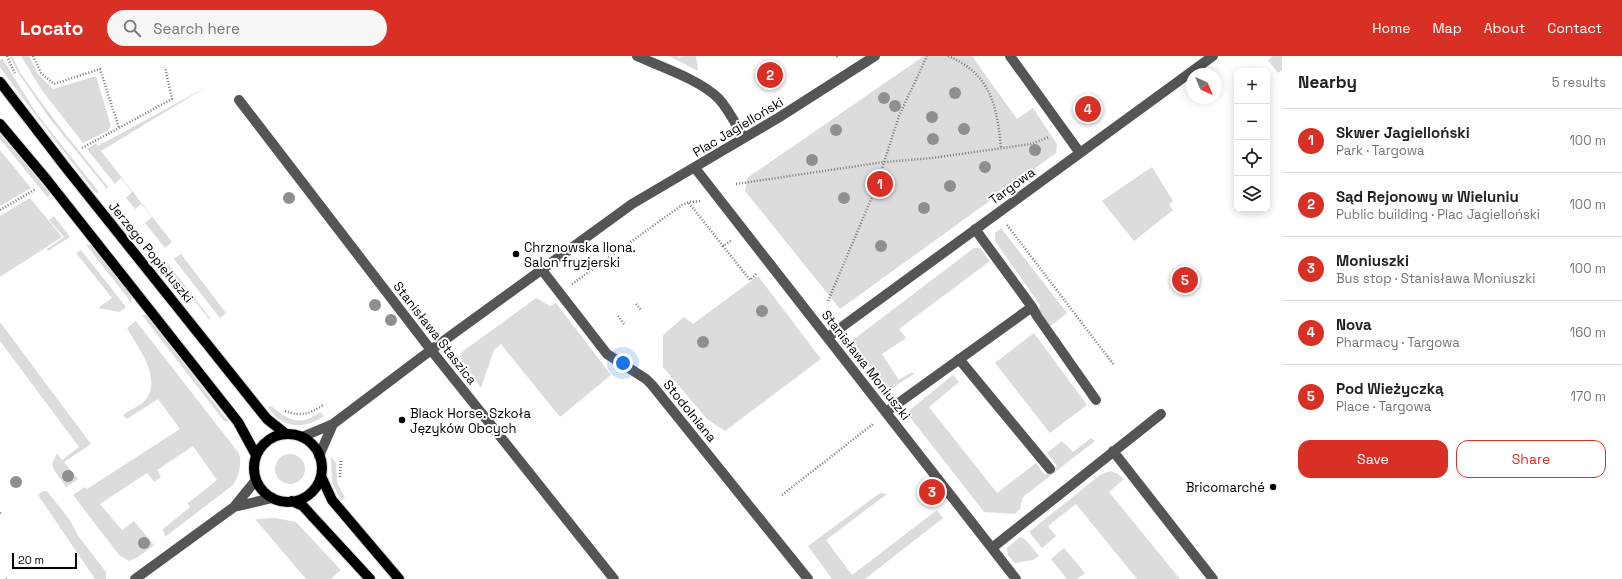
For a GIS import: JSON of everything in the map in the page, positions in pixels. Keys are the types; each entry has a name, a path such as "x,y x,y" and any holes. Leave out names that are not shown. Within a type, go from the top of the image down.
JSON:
{"main road":[{"name":"Jerzego Popiełuszki","path":"0,82 67,169 262,412 286,434"},
{"path":"0,124 238,422 256,455"},
{"path":"286,434 302,437 310,442 319,456 322,466 317,485 310,493 302,498 292,501 282,501 272,498 265,493 256,480 254,463 256,455 265,442 279,435 286,434"},
{"path":"320,476 332,500 399,579"},
{"path":"292,501 303,506 370,579"}],"street":[{"path":"637,56 691,81 712,93 726,108 744,138"},
{"name":"Plac Jagielloński","path":"302,437 333,424 431,350 632,204 695,168 875,56"},
{"path":"1010,56 1080,153"},
{"name":"Targowa","path":"828,337 1213,56"},
{"name":"Stanisława Staszica","path":"239,100 431,350 614,579"},
{"name":"Stanisława Moniuszki","path":"695,168 1016,579"},
{"path":"975,229 1032,307 1096,400"},
{"name":"Stodolniana","path":"542,270 607,354 616,362 646,379 652,385 808,579"},
{"path":"886,412 1032,307"},
{"path":"959,359 1050,469"},
{"path":"992,548 1161,414"},
{"path":"319,456 333,424"},
{"path":"1113,451 1213,579"},
{"path":"135,579 234,507 256,480"},
{"path":"234,507 272,498"}],"path":[{"path":"33,56 41,73 54,84 100,69 119,128"},
{"path":"828,301 875,190 899,116 927,56"},
{"path":"948,56 962,62 979,76 992,95 998,120 1001,148"},
{"path":"82,148 172,99 165,67"},
{"path":"736,184 884,162 932,158 1031,144 1049,137"},
{"path":"0,210 36,188"},
{"path":"572,285 689,202 704,201"},
{"path":"689,202 750,280 758,273"},
{"path":"1004,222 1114,366"},
{"path":"723,246 733,239"},
{"path":"636,304 641,310"},
{"path":"618,316 624,324"},
{"path":"280,406 285,411 296,415 306,415 322,405"},
{"path":"782,495 873,424"}],"shaded area":[{"path":"12,56 21,74 56,122 108,187 107,189 50,119 19,74 10,57"},
{"path":"21,56 29,56 38,74 53,89 96,76 111,126 107,131 83,143 41,89"},
{"path":"669,56 677,56 678,58 684,56 696,56 698,71"},
{"path":"924,56 972,56 1017,119 1033,108 1057,144 1056,153 840,309 745,191 747,178"},
{"path":"1273,56 1282,56 1282,70 1278,73 1268,60"},
{"path":"2,58 37,114 99,192 96,193 91,187 12,84 0,67 0,60"},
{"path":"208,86 101,151 172,242 165,248 145,223 152,217 141,204 135,209 126,198 132,192 121,178 115,184 87,149 96,143 98,146"},
{"path":"0,133 50,193 48,198 0,139"},
{"path":"0,150 31,188 0,206"},
{"path":"1152,167 1173,201 1169,204 1173,210 1134,241 1102,201"},
{"path":"30,198 62,237 0,277 0,216"},
{"path":"54,216 70,237 48,251 47,249 64,237 49,220"},
{"path":"1001,228 1067,313 1049,327 1039,310 1040,305 995,241 995,233"},
{"path":"86,245 91,245 132,297 131,302"},
{"path":"974,248 980,248 990,261 899,329 906,338 882,354 899,380 912,372 914,374 889,390 860,353 854,339"},
{"path":"81,250 126,307 119,312 98,308 112,298 76,253"},
{"path":"181,254 226,313 220,318 174,259"},
{"path":"168,264 210,318 210,320 167,267"},
{"path":"758,276 821,359 725,431 707,419 663,367 663,335 684,317 693,324"},
{"path":"536,298 550,306 556,303 611,375 560,417 501,344 494,350 481,388 460,357 462,352"},
{"path":"142,315 147,315 228,421 224,421"},
{"path":"136,321 238,452 240,464 239,473 233,485 165,537 163,529 190,507 188,503 217,480 193,446 157,470 161,477 154,482 147,473 100,504 122,530 134,521 154,545 138,557 129,561 119,555 73,495 85,487 87,489 180,429 158,399 127,419 123,415 143,402 148,396 151,388 151,379 146,361 127,328"},
{"path":"0,322 91,444 64,462 78,479 66,487 54,470 52,463 57,453 62,460 79,447 0,341"},
{"path":"1034,333 1087,405 1050,433 995,363"},
{"path":"953,375 959,382 929,407 997,493 1036,463 1045,475 1057,466 1047,453 1062,441 1073,452 1091,438 1095,441 1023,497 1020,509 1015,514 984,512 909,416 910,410"},
{"path":"271,406 283,415 294,420 313,417 320,412 324,416 308,424 293,425 280,420 268,407"},
{"path":"290,454 301,458 305,469 301,480 290,484 279,480 275,469 279,458"},
{"path":"331,457 336,463 337,482 345,498 341,501 332,482"},
{"path":"1110,471 1118,474 1124,479 1109,492 1180,579 1137,579 1076,504 1048,526 1056,536 1042,548 1029,532 1100,475"},
{"path":"43,491 47,491 69,519 79,537 106,572 106,579 95,579 38,495"},
{"path":"880,493 887,494 826,540 852,575 937,510 943,518 865,579 832,579 808,546"},
{"path":"275,518 296,522 341,570 331,579 306,579 255,519"},
{"path":"1020,537 1025,539 1039,556 1033,560 1015,563 1008,555 1007,548"},
{"path":"1064,548 1085,573 1077,579 1067,579 1051,559"}],"place":[{"name":"Sąd Rejonowy w Wieluniu","path":"770,75"},
{"name":"Nova","path":"1088,109"},
{"name":"Skwer Jagielloński","path":"880,184"},
{"name":"Chrznowska Ilona. Salon fryzjerski","path":"516,254"},
{"name":"Pod Wieżyczką","path":"1185,280"},
{"name":"Black Horse. Szkoła Języków Obcych","path":"402,420"},
{"name":"Bricomarché","path":"1273,487"},
{"name":"Moniuszki","path":"932,492"}]}
